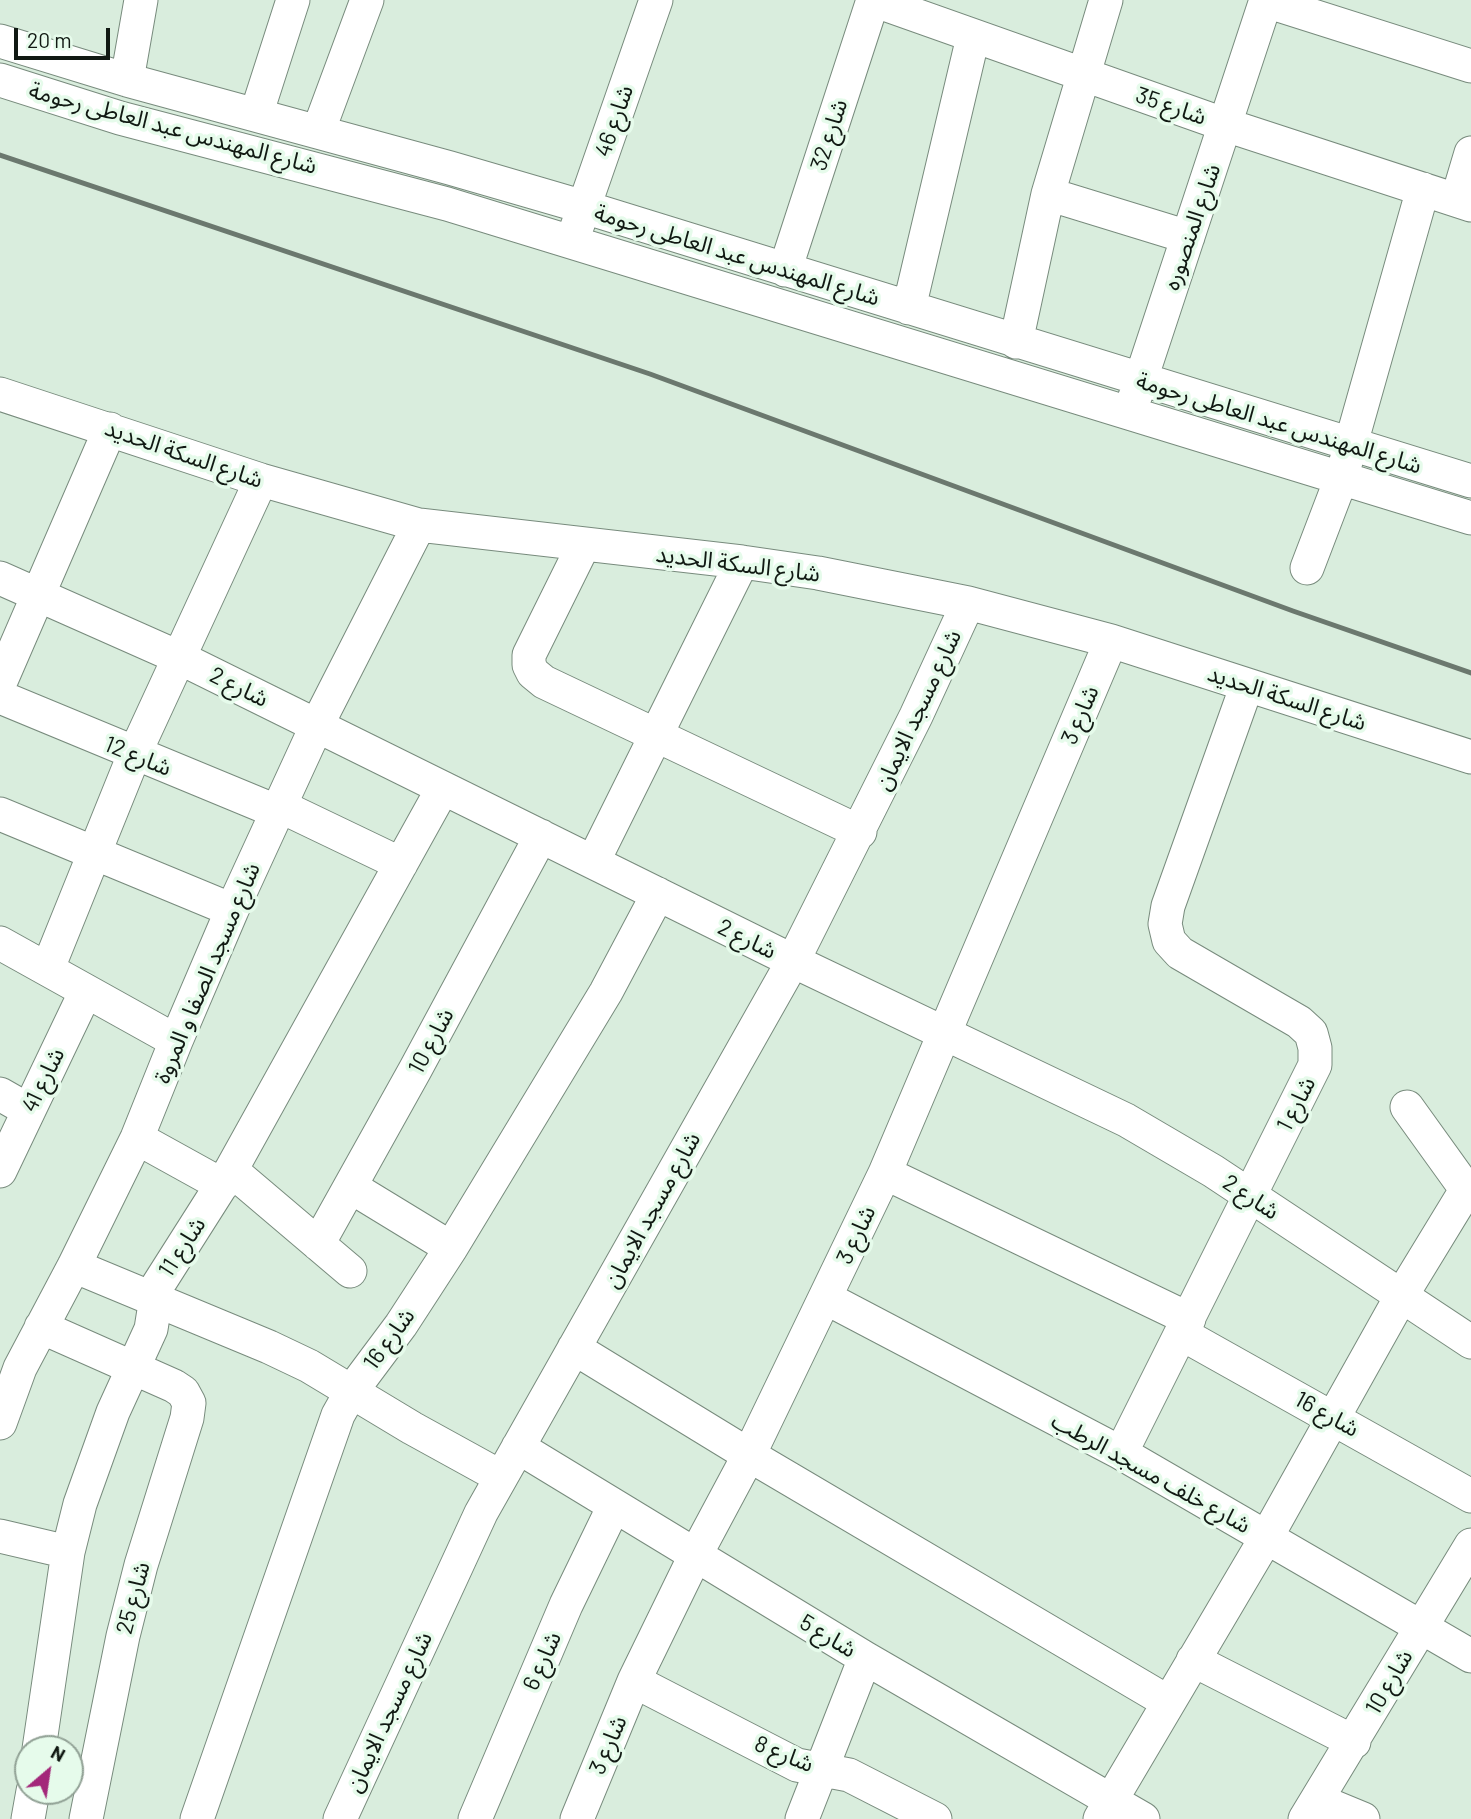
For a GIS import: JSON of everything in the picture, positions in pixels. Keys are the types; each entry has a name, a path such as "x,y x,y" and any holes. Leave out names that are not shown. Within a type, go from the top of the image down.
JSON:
{"street":[{"path":"127,80 141,0"},
{"path":"256,115 293,0"},
{"path":"318,132 367,0"},
{"name":"شارع 46","path":"572,243 656,0"},
{"name":"شارع 35","path":"873,0 1226,125 1464,202"},
{"name":"شارع 32","path":"785,270 873,0"},
{"path":"1016,342 1048,194 1106,0"},
{"path":"1266,0 1471,66"},
{"name":"شارع المنصوره","path":"1129,414 1266,0"},
{"path":"909,308 973,37"},
{"name":"شارع المهندس عبد العاطى رحومة","path":"0,41 127,80 584,207 1471,481"},
{"name":"شارع المهندس عبد العاطى رحومة","path":"0,80 120,118 447,204 1471,518"},
{"path":"1464,202 1471,153"},
{"path":"1307,568 1341,479 1423,189"},
{"path":"1048,194 1188,237"},
{"name":"شارع السكة الحديد","path":"0,394 261,480 419,525 742,562 831,575 968,603 1111,641 1471,757"},
{"path":"0,683 110,429"},
{"path":"48,968 134,755 261,480"},
{"name":"شارع مسجد الصفا و المروة","path":"0,1423 20,1368 137,1138 232,910 317,725 419,525"},
{"path":"583,545 529,655 529,665 533,673 544,682 860,832"},
{"path":"593,862 742,562"},
{"name":"شارع 2","path":"0,578 178,657 793,961 1126,1120 1171,1145 1471,1342"},
{"name":"شارع مسجد الايمان","path":"340,1819 461,1553 500,1477 793,961 860,832 968,603"},
{"name":"شارع 3","path":"577,1819 634,1682 695,1556 749,1455 885,1173 1111,641"},
{"name":"شارع 1","path":"1121,1453 1315,1065 1315,1048 1311,1033 1299,1022 1180,953 1169,941 1165,924 1168,906 1247,685"},
{"name":"شارع 12","path":"0,697 134,755 279,809 401,864"},
{"name":"شارع 11","path":"41,1735 68,1552 80,1504 95,1458 151,1329 161,1278 227,1177 443,788"},
{"path":"0,814 232,910"},
{"name":"شارع 10","path":"318,1244 541,836"},
{"name":"شارع 16","path":"197,1819 338,1415 351,1392 401,1325 451,1248 606,992 658,894"},
{"path":"0,943 176,1041"},
{"name":"شارع 41","path":"0,1171 14,1102 86,990"},
{"path":"1105,1809 1266,1538 1402,1296 1468,1193 1407,1107"},
{"path":"137,1138 227,1177 350,1270"},
{"name":"شارع 16","path":"885,1173 1185,1327 1333,1418 1471,1496"},
{"path":"351,1187 451,1248"},
{"path":"74,1266 309,1366 500,1477"},
{"name":"شارع خلف مسجد الرطب","path":"826,1298 1121,1453 1471,1656"},
{"path":"41,1327 134,1368"},
{"path":"574,1348 749,1455 1168,1702"},
{"name":"شارع 25","path":"86,1819 123,1636 141,1565 187,1418 189,1403 183,1392 174,1386 134,1368"},
{"name":"شارع 5","path":"517,1447 865,1658 1105,1809 1143,1819"},
{"name":"شارع 6","path":"475,1819 551,1640 614,1506"},
{"path":"0,1536 68,1552"},
{"name":"شارع 10","path":"1311,1809 1471,1545"},
{"path":"802,1819 865,1658"},
{"path":"1193,1660 1354,1742"},
{"name":"شارع 8","path":"634,1682 797,1765 849,1775 935,1819"},
{"path":"1311,1809 1363,1819"}],"railway":[{"path":"0,155 650,374 1293,611 1471,673"}]}
